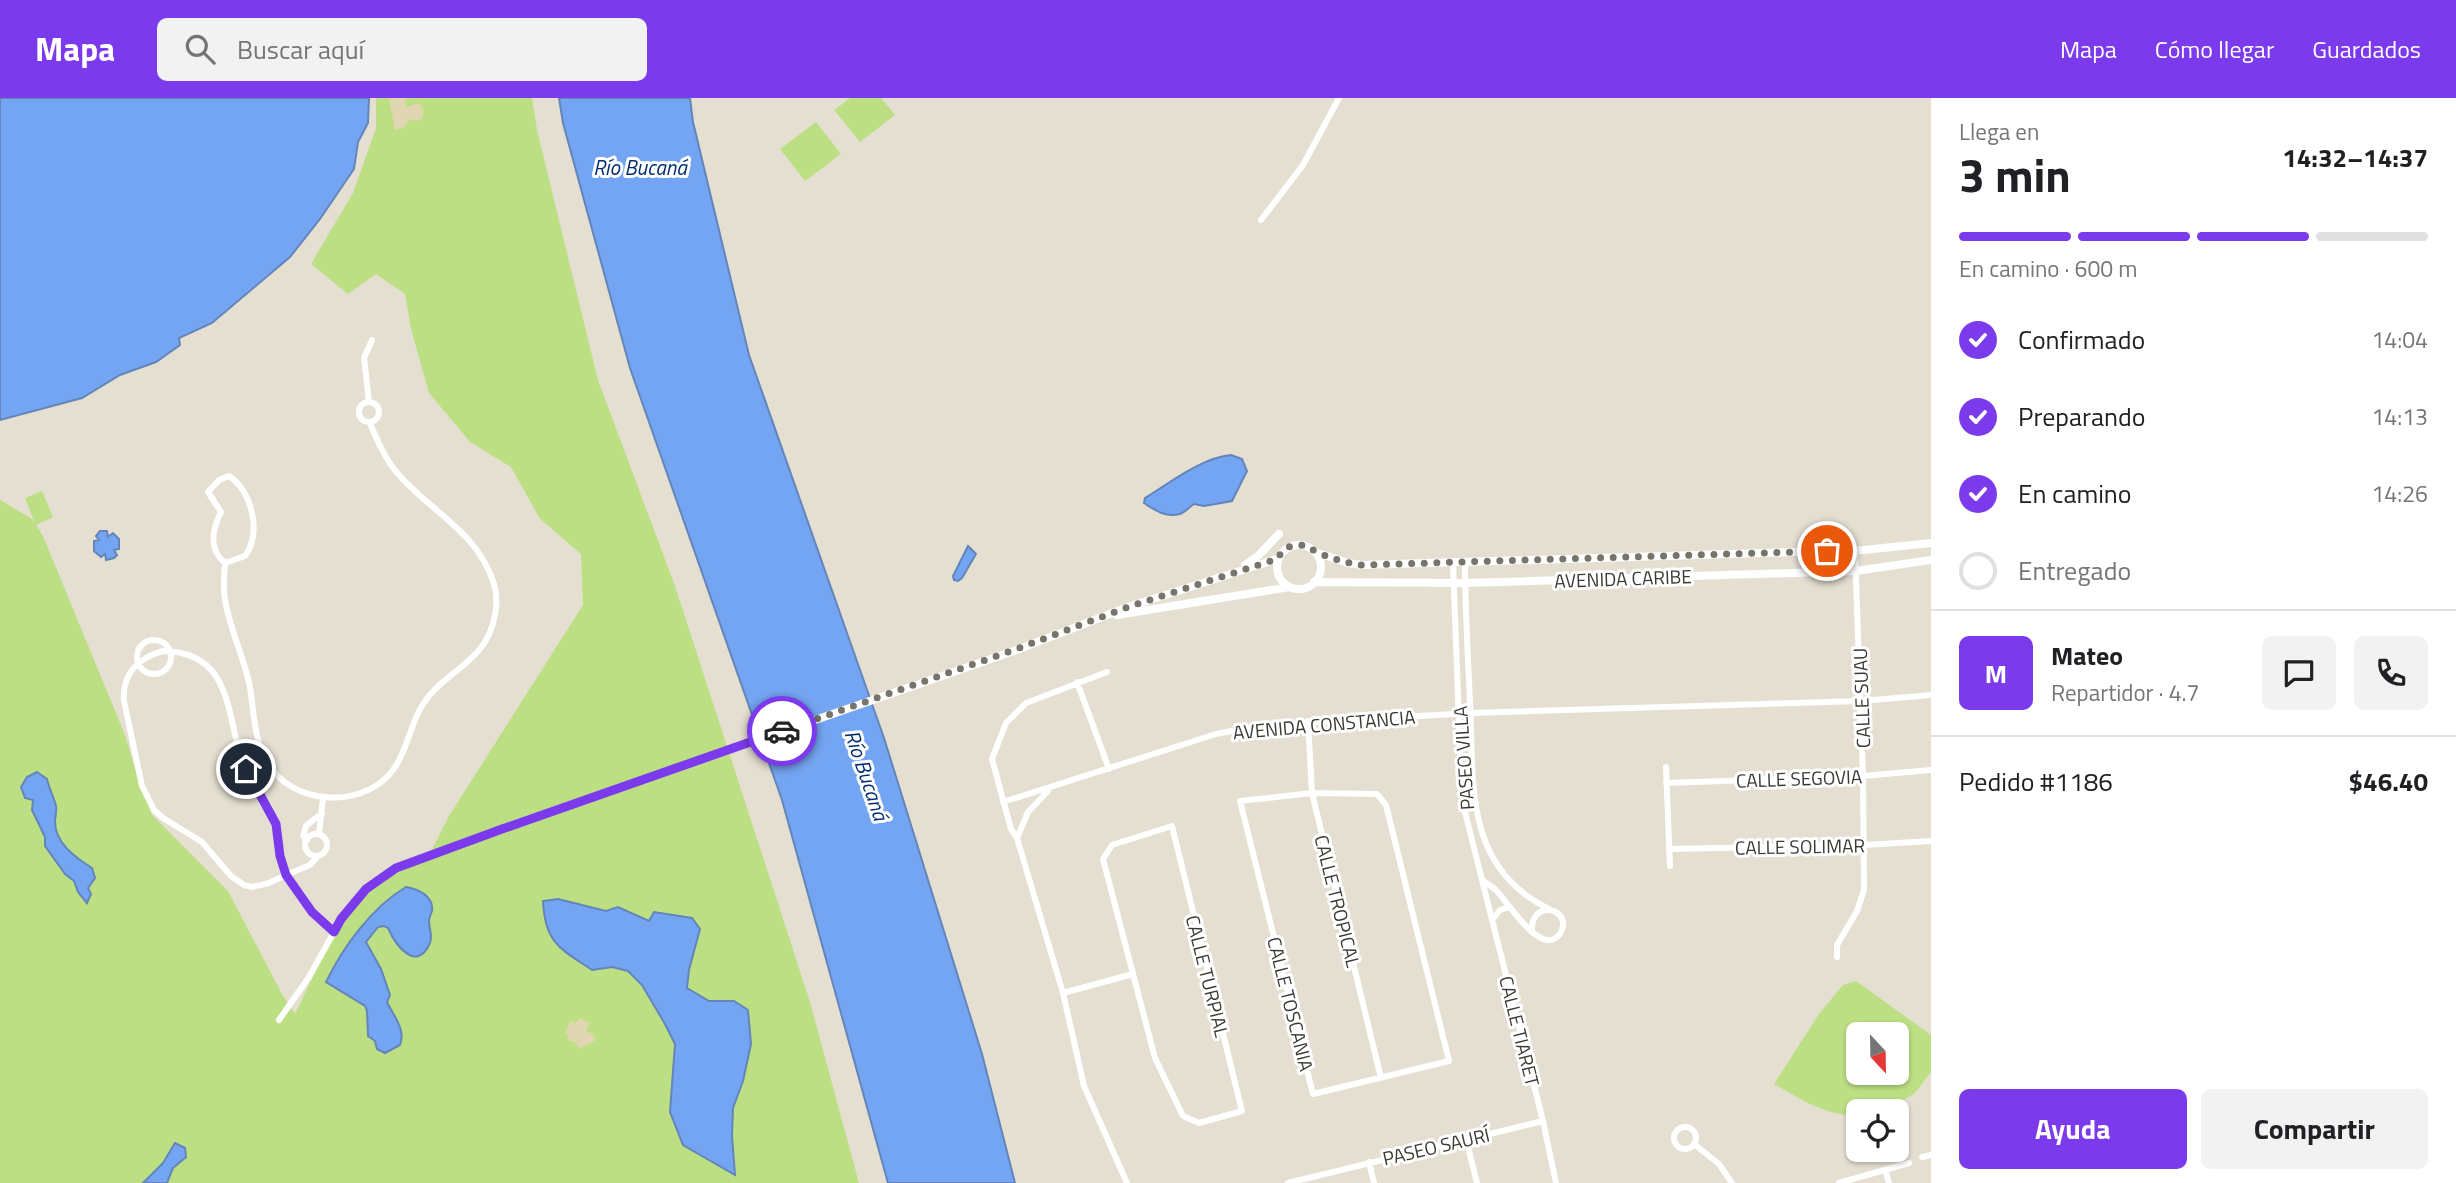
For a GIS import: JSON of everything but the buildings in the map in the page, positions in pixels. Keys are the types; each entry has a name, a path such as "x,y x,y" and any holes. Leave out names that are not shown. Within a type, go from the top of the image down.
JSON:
{"street":[{"path":"1261,220 1303,165 1339,98"},
{"path":"369,402 364,358 372,340"},
{"path":"369,402 376,405 379,414 376,420 370,423 364,421 359,413 363,404 369,402"},
{"path":"225,563 240,559 249,550 253,525 249,502 229,476 219,480 208,492 221,512 213,537 216,555 225,563 225,598 249,684 259,745 280,778 299,790 323,798 362,793 372,788 390,774 403,753 413,723 425,701 436,688 477,655 489,635 496,609 494,584 474,545 398,473 376,439 370,423"},
{"path":"1238,570 1258,556 1279,534"},
{"name":"AVENIDA CARIBE","path":"1315,552 1362,565 1855,551 1931,543"},
{"path":"279,1020 309,977 341,919 366,889 396,868 1238,570 1277,559 1292,545 1306,546 1315,552 1321,564 1320,570 1314,582 1303,589 1290,587 1284,584 1277,573 1277,559"},
{"name":"CALLE SUAU","path":"1837,957 1837,945 1857,911 1864,890 1855,551"},
{"name":"AVENIDA CARIBE","path":"1314,582 1465,583 1856,571 1931,560"},
{"name":"PASEO VILLA","path":"1465,562 1471,770 1478,822 1496,865 1512,884 1530,899 1551,910"},
{"name":"PASEO VILLA","path":"1453,563 1461,776 1465,813 1482,880"},
{"path":"1104,617 1290,587"},
{"path":"151,640 161,641 170,651 170,664 157,673 146,671 139,662 139,651 151,640"},
{"path":"318,856 309,853 306,847 307,840 318,834 325,838 328,845 325,852 310,865 286,875 268,883 252,887 244,885 231,876 202,842 163,818 151,805 142,786 124,698 126,680 139,662 153,654 170,651 193,656 213,672 222,687 233,718 238,748 246,769 276,824 280,856 286,875 312,912 334,932"},
{"path":"1107,672 1026,703 1006,723 992,759 1003,803 1011,829 1017,838 1063,993 1084,1086 1127,1183"},
{"path":"1077,682 1109,769"},
{"name":"AVENIDA CONSTANCIA","path":"1003,803 1216,734 1262,725 1719,703 1861,701 1931,695"},
{"name":"CALLE TROPICAL","path":"1308,721 1312,793 1381,1078"},
{"path":"1666,767 1670,866"},
{"name":"CALLE SEGOVIA","path":"1666,783 1863,776 1931,770"},
{"path":"1017,838 1028,812 1049,789"},
{"name":"CALLE TOSCANIA","path":"1312,793 1377,794 1386,805 1449,1061 1313,1094 1240,802 1312,793"},
{"path":"318,834 323,798"},
{"path":"307,840 303,836 304,829 322,813"},
{"name":"CALLE TURPIAL","path":"1172,826 1242,1111 1199,1123 1182,1116 1155,1058 1133,974 1103,859 1112,845 1172,826"},
{"name":"CALLE SOLIMAR","path":"1669,849 1931,841"},
{"path":"1482,880 1494,889 1536,937 1544,941 1559,936 1563,929 1562,920 1551,910 1542,910 1532,922 1532,930"},
{"name":"CALLE TIARET","path":"1482,880 1556,1183"},
{"path":"1492,920 1500,910 1510,907"},
{"path":"1063,993 1133,974"},
{"name":"PASEO SAURÍ","path":"1288,1183 1543,1121"},
{"path":"1466,1139 1477,1183"},
{"path":"1694,1144 1719,1164 1732,1183"},
{"path":"1922,1157 1931,1155"},
{"path":"1369,1162 1374,1183"},
{"path":"1839,1183 1909,1163"},
{"path":"1885,1170 1889,1183"}],"green space":[{"path":"376,98 532,98 537,130 598,380 675,586 810,1002 859,1183 0,1183 0,500 32,519 35,524 25,498 42,491 53,517 36,525 43,536 125,735 152,815 228,891 295,1014 347,915 384,879 426,861 449,816 583,605 581,554 540,519 511,467 470,442 429,393 411,329 405,294 376,274 348,294 311,264 353,193 376,128"},
{"path":"850,98 881,98 895,115 860,142 834,110"},
{"path":"816,122 841,154 805,181 780,149"},
{"path":"1856,981 1931,1035 1931,1072 1914,1094 1905,1099 1846,1099 1846,1115 1814,1106 1774,1084 1819,1014 1843,985"}],"sand":[{"path":"389,98 406,98 407,107 418,103 423,108 423,117 418,121 411,119 403,128 395,130"},
{"path":"580,1018 589,1023 586,1031 595,1038 579,1049 576,1043 568,1040 565,1032 571,1021 576,1023"}],"water":[{"path":"0,98 369,98 368,123 358,142 354,169 290,257 212,323 179,338 180,345 156,362 120,375 82,398 0,420"},
{"name":"Río Bucaná","path":"559,98 690,98 693,122 749,355 884,738 982,1054 1015,1183 888,1183 782,800 630,368 563,123"},
{"path":"1231,455 1242,459 1247,471 1232,501 1204,506 1194,504 1175,515 1160,513 1144,503 1145,498 1186,472 1209,461"},
{"path":"100,531 107,531 108,537 113,533 119,539 119,549 114,550 117,555 114,558 106,560 105,554 101,557 94,551 94,541 99,540 96,536"},
{"path":"968,546 976,554 962,578 954,580 953,576"},
{"path":"37,772 47,779 56,808 56,830 62,843 73,855 92,868 95,878 88,888 91,894 87,903 78,892 74,881 65,874 45,846 45,837 32,810 33,800 25,798 21,787 27,777"},
{"path":"406,887 424,894 432,906 429,921 431,940 424,952 419,956 406,953 384,926 378,927 366,942 381,969 390,995 387,1002 401,1034 400,1045 385,1053 377,1049 375,1041 368,1036 365,1006 326,982 341,955 370,917 393,895"},
{"path":"558,899 606,911 618,907 649,921 654,912 692,918 700,929 687,988 709,1001 734,1001 748,1010 751,1044 743,1081 733,1108 735,1175 683,1145 670,1112 675,1044 665,1024 642,985 628,971 612,967 592,970 557,944 547,927 543,901"},
{"path":"175,1143 185,1148 186,1157 173,1168 167,1183 143,1183 163,1163"}],"way so far":[{"path":"782,731 1128,607 1277,559 1292,545 1306,546 1315,552 1362,565 1827,551"}],"route":[{"path":"246,769 276,824 280,856 286,875 303,902 334,932 341,919 366,889 396,868 782,731"}]}
